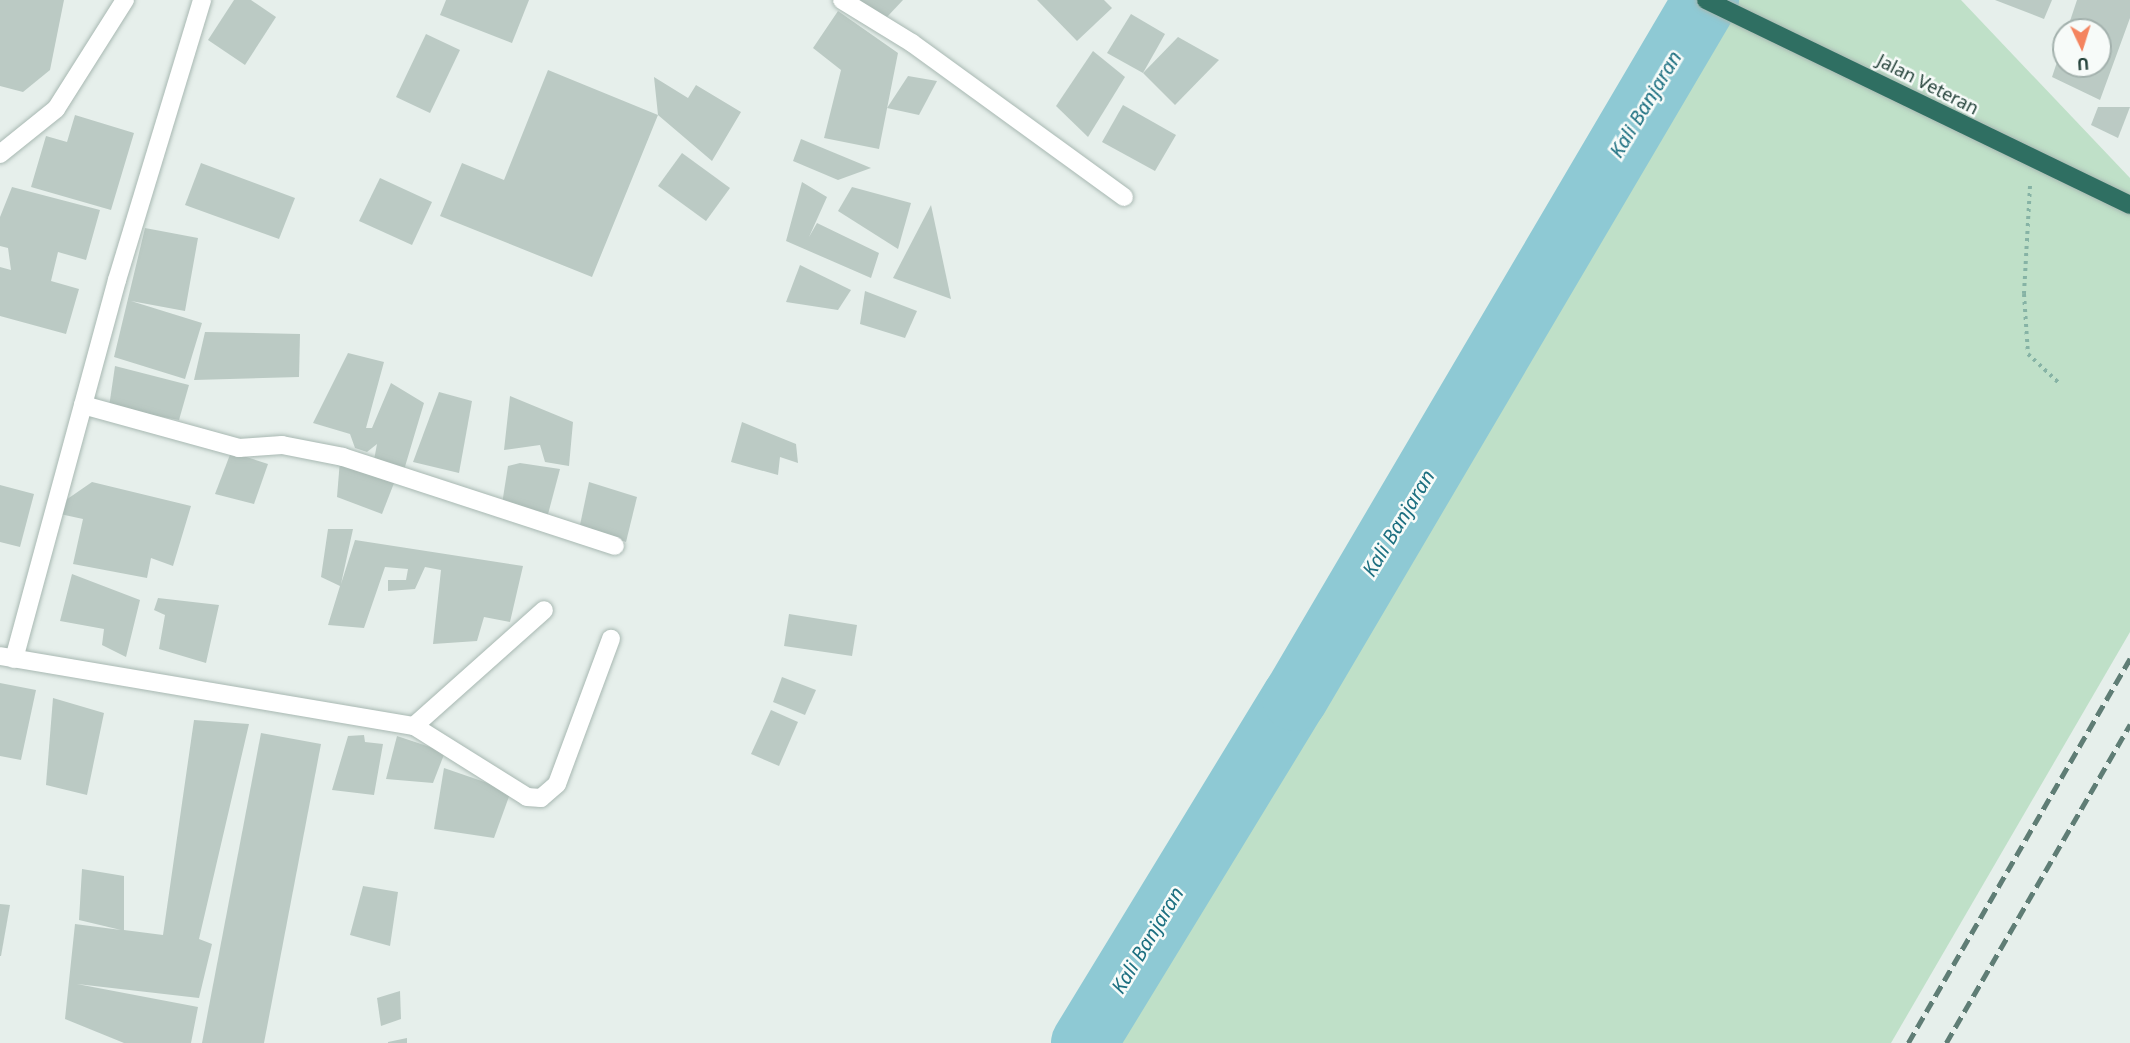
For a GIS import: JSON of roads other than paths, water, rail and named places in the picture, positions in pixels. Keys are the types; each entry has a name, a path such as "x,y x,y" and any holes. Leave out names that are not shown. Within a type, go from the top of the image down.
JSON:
{"highway":[{"name":"Jalan Veteran","path":"1706,0 1899,92 2032,162 2130,205"}],"street":[{"path":"0,154 56,109 124,0"},
{"path":"202,0 7,657 414,726 527,797 541,798 557,784 611,639"},
{"path":"842,0 912,43 1124,197"},
{"path":"83,405 238,448 282,445 343,457 615,546"},
{"path":"414,726 544,610"}],"waterway":[{"name":"Kali Banjaran","path":"1084,1043 1295,698 1706,0"}],"railway":[{"path":"1908,1043 2130,658"},
{"path":"1946,1043 2130,724"}]}
